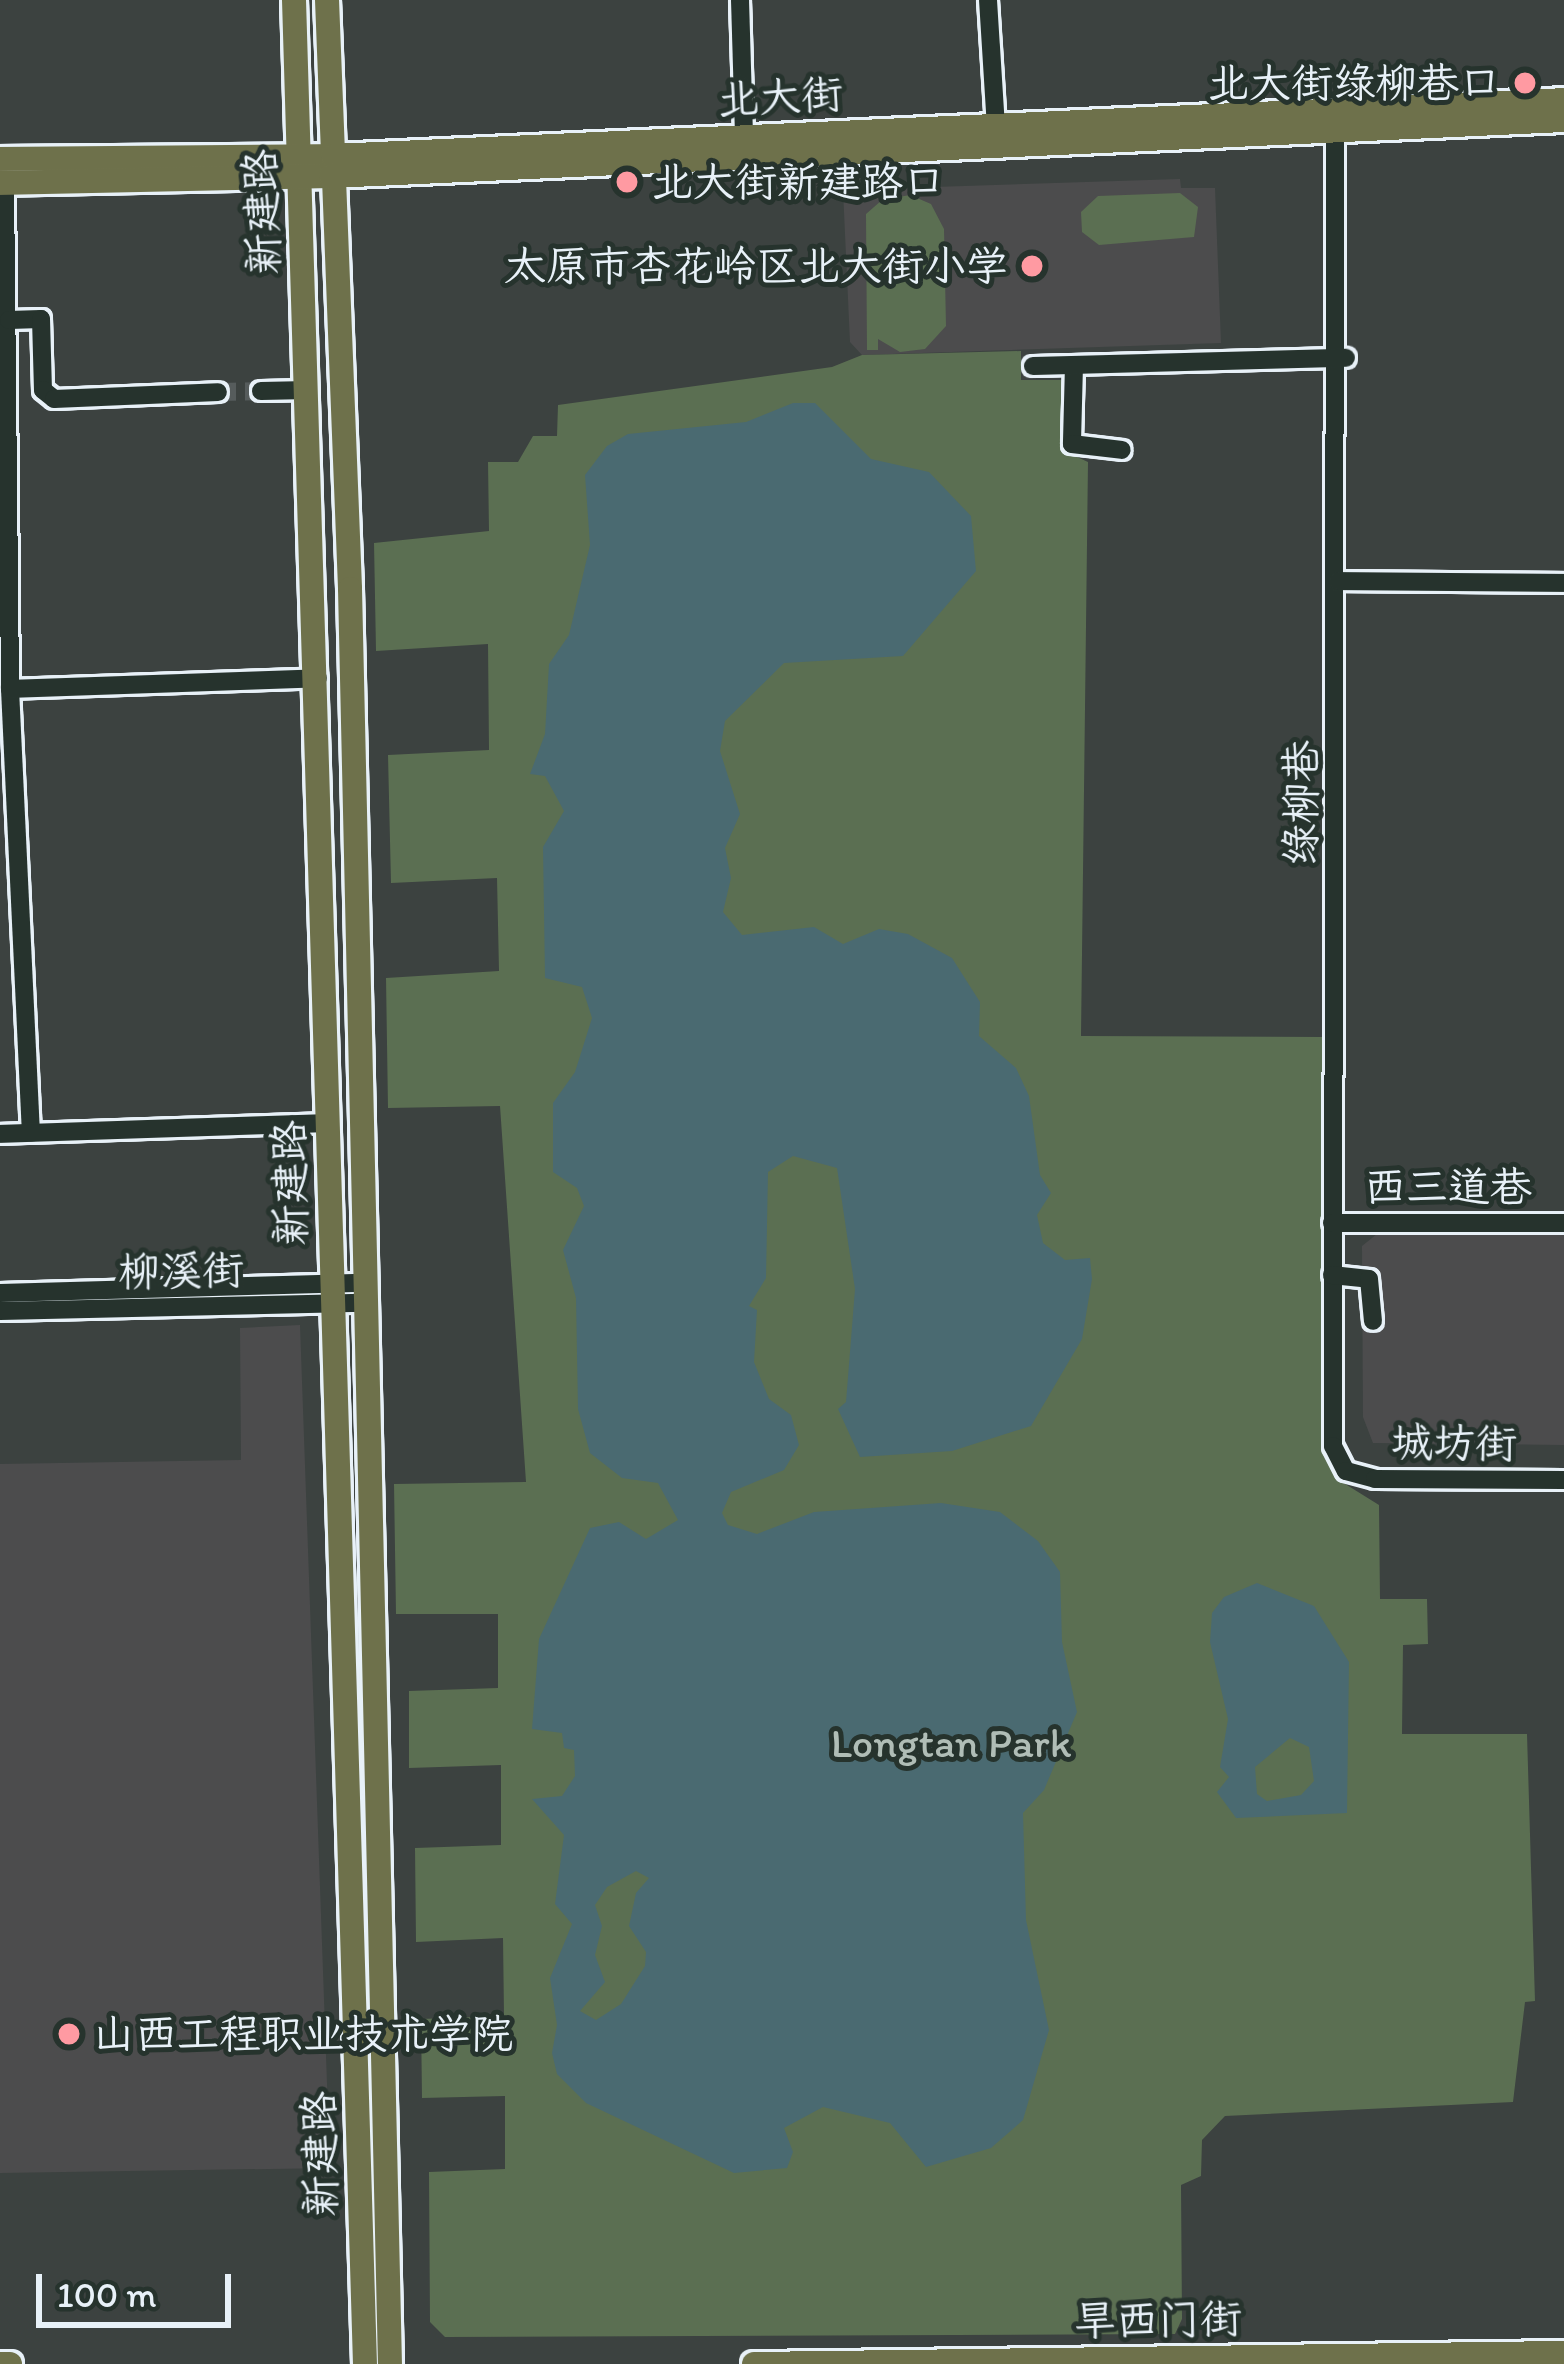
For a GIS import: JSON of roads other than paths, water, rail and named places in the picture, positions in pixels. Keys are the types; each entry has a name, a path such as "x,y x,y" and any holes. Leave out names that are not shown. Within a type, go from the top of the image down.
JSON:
{"main road":[{"name":"新建路","path":"294,0 318,678 331,1293 365,2364"},
{"name":"新建路","path":"327,0 351,630 390,2364"},
{"name":"北大街","path":"2,175 332,166 744,138 1564,100"},
{"path":"332,166 1564,120"},
{"name":"旱西门街","path":"754,2364 1564,2354"},
{"path":"0,2364 10,2364"}],"street":[{"path":"740,0 744,138"},
{"path":"988,0 996,127"},
{"name":"绿柳巷","path":"1340,131 1337,1275 1347,1466"},
{"path":"2,175 9,320 10,689 31,1133"},
{"path":"9,320 41,319 44,390 54,399 218,392"},
{"path":"1033,366 1342,358"},
{"path":"1074,365 1072,443 1122,450"},
{"path":"261,391 308,390"},
{"path":"1342,579 1564,581"},
{"path":"10,689 318,678"},
{"path":"0,1134 327,1123"},
{"name":"西三道巷","path":"1337,1220 1564,1220"},
{"path":"1337,1275 1369,1279 1373,1321"},
{"name":"柳溪街","path":"0,1293 363,1293"},
{"name":"柳溪街","path":"0,1312 331,1293"},
{"name":"城坊街","path":"1347,1466 1396,1473 1564,1477"}],"water":[{"path":"793,403 815,403 871,459 929,472 971,516 976,571 903,656 784,663 725,721 720,751 740,814 725,848 731,878 723,912 742,935 814,927 843,944 879,929 908,934 952,958 980,1002 979,1036 1016,1068 1029,1096 1040,1175 1051,1193 1037,1215 1043,1243 1065,1260 1090,1258 1092,1279 1082,1339 1031,1426 952,1451 860,1457 838,1409 846,1402 855,1289 837,1168 793,1156 768,1172 766,1278 749,1306 757,1310 754,1362 769,1399 791,1415 799,1445 784,1470 731,1492 722,1513 728,1525 757,1534 814,1512 941,1503 1000,1512 1038,1541 1060,1572 1062,1642 1077,1712 1044,1790 1023,1813 1026,1920 1049,2030 1023,2120 991,2148 926,2167 890,2123 823,2107 784,2128 793,2152 787,2168 734,2173 586,2103 557,2074 552,2053 557,2025 550,1978 572,1924 555,1904 564,1835 532,1799 562,1796 575,1776 574,1750 564,1748 562,1733 532,1729 539,1639 590,1528 619,1522 646,1539 678,1520 658,1483 622,1478 590,1453 578,1409 576,1298 563,1250 584,1206 577,1188 553,1172 553,1103 575,1072 592,1018 582,987 545,978 543,847 564,811 545,776 530,774 545,734 549,664 569,635 590,545 585,475 607,446 628,434 746,422","holes":["636,1871 649,1878 636,1893 629,1926 646,1952 645,1966 621,2004 596,2020 580,2011 605,1982 595,1955 602,1926 595,1905 607,1887"]},
{"path":"1257,1583 1314,1606 1349,1662 1347,1813 1236,1818 1217,1792 1229,1777 1220,1767 1228,1719 1210,1642 1212,1613 1224,1597","holes":["1290,1738 1309,1747 1314,1781 1301,1795 1267,1801 1257,1794 1255,1767"]}],"tunnel":[{"path":"218,392 261,391"}],"place":[{"name":"北大街绿柳巷口","path":"1525,83"},
{"name":"北大街新建路口","path":"627,182"},
{"name":"太原市杏花岭区北大街小学","path":"1032,266"},
{"name":"山西工程职业技术学院","path":"69,2034"}],"park label":[{"name":"Longtan Park","path":"951,1743"}]}
